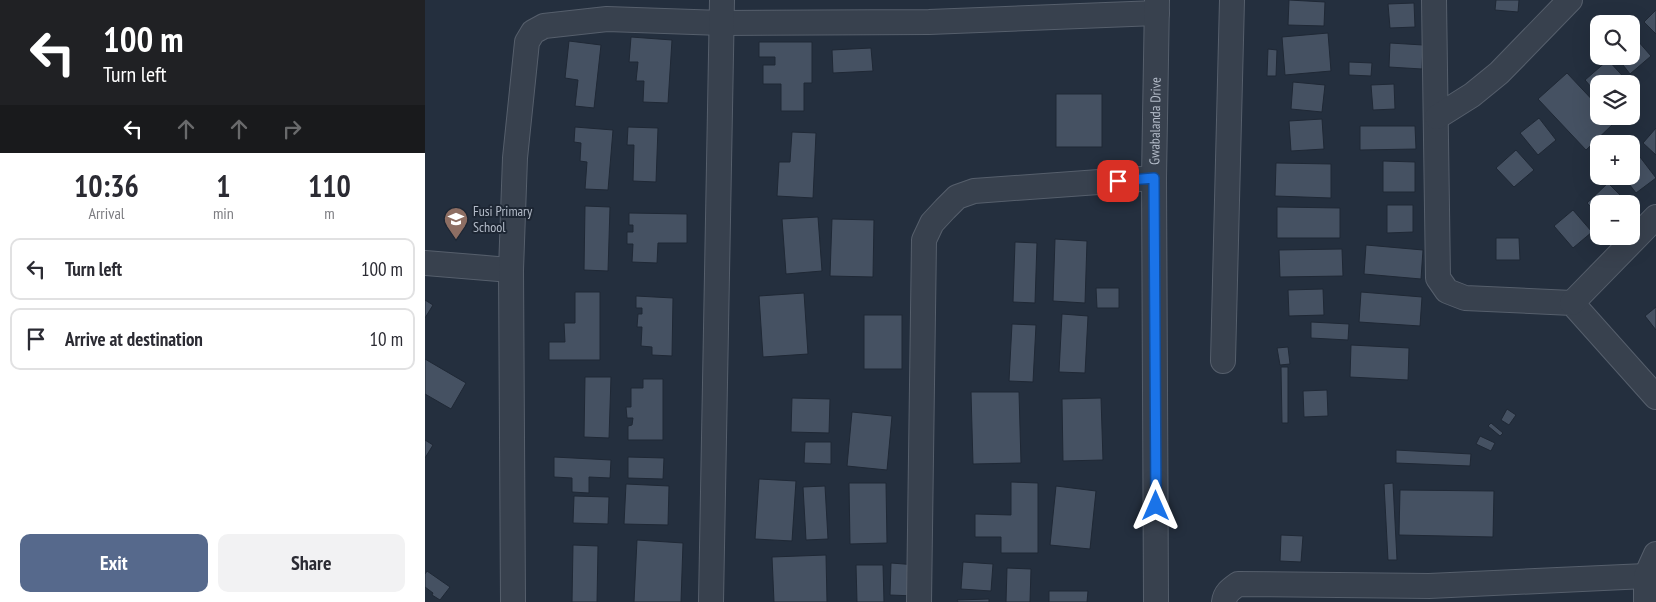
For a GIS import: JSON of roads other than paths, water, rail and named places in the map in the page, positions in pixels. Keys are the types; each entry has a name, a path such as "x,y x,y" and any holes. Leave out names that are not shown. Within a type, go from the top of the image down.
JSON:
{"street":[{"path":"1223,361 1232,0"},
{"path":"1434,0 1438,278 1447,291 1465,298 1572,303 1656,398"},
{"path":"1437,117 1472,95 1492,78 1570,0"},
{"path":"513,602 511,270 515,158 527,42 533,32 544,26 607,19 722,11 929,11 1157,6"},
{"name":"Gwabalanda Drive","path":"1156,602 1154,178 1157,6"},
{"path":"711,602 722,11"},
{"path":"919,602 924,240 932,223 957,197 974,192 1154,178"},
{"path":"1572,303 1656,217"},
{"path":"425,263 511,270"},
{"path":"1646,602 1646,576 1656,554"},
{"path":"1225,602 1230,589 1237,584 1429,594 1646,576"}],"place":[{"name":"Fusi Primary School","path":"456,240"}]}
